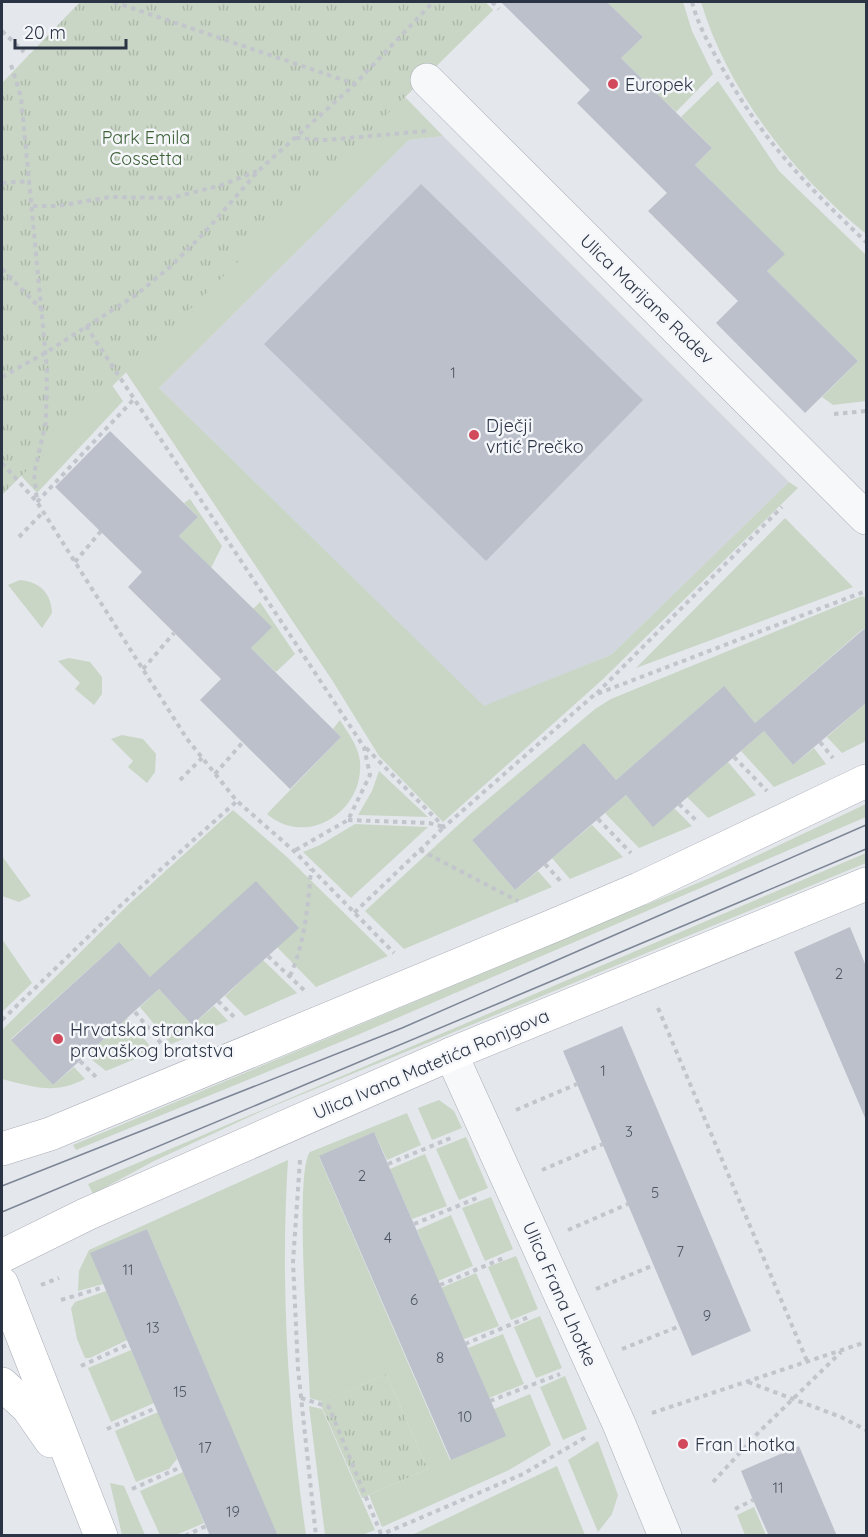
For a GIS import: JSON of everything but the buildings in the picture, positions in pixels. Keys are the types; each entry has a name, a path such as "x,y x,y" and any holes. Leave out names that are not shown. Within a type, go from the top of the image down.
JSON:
{"street":[{"name":"Ulica Marijane Radev","path":"427,80 867,518"},
{"path":"2,1149 70,1126 555,925 639,889 867,781"},
{"name":"Ulica Ivana Matetića Ronjgova","path":"2,1256 87,1214 451,1054 867,884"},
{"name":"Ulica Frana Lhotke","path":"451,1054 619,1424 665,1536"},
{"path":"2,1284 101,1536"},
{"path":"2,1384 28,1408 81,1483"}],"path":[{"path":"114,2 355,84"},
{"path":"2,377 45,353 136,295 171,266 259,170 355,84 433,2"},
{"path":"492,2 499,9"},
{"path":"692,2 697,21 741,102 776,151 808,187 867,242"},
{"path":"2,31 24,52"},
{"path":"12,65 21,97 43,312 46,422 34,474 37,502"},
{"path":"296,138 326,140 433,130"},
{"path":"33,206 58,206 110,197 171,198 222,185 259,170"},
{"path":"2,183 30,181"},
{"path":"2,269 43,312"},
{"path":"86,326 364,747 444,827"},
{"path":"37,502 135,398"},
{"path":"834,414 867,411"},
{"path":"2,463 37,502 187,739 202,758 237,801 294,851 399,957"},
{"path":"354,913 444,827 594,695 782,507"},
{"path":"19,537 43,512"},
{"path":"75,562 101,531"},
{"path":"594,695 867,591"},
{"path":"143,669 174,633"},
{"path":"215,774 243,742"},
{"path":"348,820 370,775 364,747"},
{"path":"734,757 773,797"},
{"path":"180,780 202,758"},
{"path":"2,1020 120,906 237,801"},
{"path":"679,804 703,827"},
{"path":"598,819 634,857"},
{"path":"294,851 348,820 429,823 444,827"},
{"path":"420,850 524,904"},
{"path":"545,864 566,887"},
{"path":"290,976 298,958 305,929 311,869"},
{"path":"268,956 309,995"},
{"path":"218,1001 240,1023"},
{"path":"657,1006 807,1361"},
{"path":"135,1012 168,1052"},
{"path":"80,1061 99,1080"},
{"path":"300,1157 293,1262 301,1398 316,1536"},
{"path":"61,1300 104,1287"},
{"path":"645,1415 867,1342"},
{"path":"81,1366 129,1344"},
{"path":"713,1482 842,1350"},
{"path":"746,1382 841,1417 867,1430"},
{"path":"301,1398 329,1407 380,1535 523,1474 593,1433"},
{"path":"107,1429 156,1408"},
{"path":"132,1489 181,1467"},
{"path":"735,1509 753,1500"},
{"path":"185,1536 206,1526"}],"shaded area":[{"name":"Dječji vrtić Prečko","path":"443,136 789,482 611,655 484,707 159,388 409,140"}],"green space":[{"name":"Park Emila Cossetta","path":"80,2 485,2 493,10 2,495 2,83"},
{"path":"485,2 493,10 405,97 443,136 409,140 159,388 484,706 611,655 789,482 798,488 602,680 443,822 379,756 332,680 107,344"},
{"path":"607,2 683,2 692,31 713,74 676,112 621,58 643,37"},
{"path":"701,2 866,2 866,234 814,186 767,130 728,68"},
{"path":"718,81 779,171 866,255 866,401 833,405 822,397 858,361 767,271 784,254 695,165 712,148 681,117"},
{"path":"80,340 123,401 37,493 2,455"},
{"path":"190,499 222,546 211,568 179,536 198,517 184,503"},
{"path":"785,518 853,587 636,668"},
{"path":"20,580 39,586 47,594 52,613 42,628 8,585"},
{"path":"862,596 866,598 866,632 863,629 755,723 723,687 616,780 584,744 472,840 515,890 538,871 552,887 404,949 365,911 468,816 595,709 611,699"},
{"path":"260,602 295,654 276,672 251,648 271,627 253,609"},
{"path":"69,658 90,662 102,677 102,694 94,705 75,689 80,683 58,661"},
{"path":"866,703 866,741 842,753 827,737"},
{"path":"340,720 350,735 359,756 359,780 353,796 330,820 315,826 299,827 282,824 267,814 341,737 333,729"},
{"path":"764,731 793,765 814,748 826,764 774,787 741,751"},
{"path":"122,735 143,739 156,754 155,772 147,783 128,767 133,761 111,739"},
{"path":"728,762 756,795 708,818 687,797"},
{"path":"379,771 428,817 358,815 372,791"},
{"path":"626,795 653,826 674,808 692,826 639,848 605,813"},
{"path":"866,804 866,817 355,1036 76,1150 73,1145 712,877"},
{"path":"233,810 287,857 388,956 316,987 277,947 150,977 118,943 11,1039 53,1085 74,1067 85,1079 63,1087 44,1088 2,1079 2,1030 129,904"},
{"path":"355,824 428,827 351,898 303,852 320,845"},
{"path":"592,825 623,857 570,879 552,858"},
{"path":"866,853 866,863 264,1110 154,1161 93,1194 88,1184"},
{"path":"2,856 31,896 19,902 2,896"},
{"path":"2,939 32,983 2,1012"},
{"path":"263,960 297,993 245,1016 225,996"},
{"path":"159,989 192,1025 214,1006 228,1021 171,1044 140,1007"},
{"path":"127,1018 154,1051 106,1071 86,1055"},
{"path":"439,1100 454,1111 462,1128 432,1140 418,1108"},
{"path":"407,1113 421,1145 387,1160 374,1132 319,1157 450,1460 505,1436 494,1409 530,1394 551,1445 509,1470 382,1527 369,1495 428,1469 386,1374 323,1402 310,1398 303,1193 305,1167 310,1152"},
{"path":"466,1137 488,1188 459,1200 436,1149"},
{"path":"425,1154 447,1206 412,1219 390,1169"},
{"path":"288,1160 285,1254 287,1348 294,1442 306,1535 272,1535 276,1533 147,1229 91,1253 103,1284 78,1291 79,1271 89,1250"},
{"path":"491,1197 513,1249 485,1261 462,1208"},
{"path":"451,1215 473,1266 438,1281 417,1230"},
{"path":"516,1256 538,1309 511,1320 488,1267"},
{"path":"476,1273 499,1326 464,1339 441,1288"},
{"path":"106,1291 127,1340 90,1358 85,1358 77,1339 71,1308 75,1302"},
{"path":"540,1316 562,1368 536,1378 514,1327"},
{"path":"503,1334 524,1384 489,1398 468,1348"},
{"path":"131,1350 154,1403 111,1422 88,1368"},
{"path":"386,1374 428,1469 362,1498 320,1403"},
{"path":"565,1376 587,1429 563,1440 540,1387"},
{"path":"309,1406 322,1409 375,1530 362,1535 325,1535"},
{"path":"158,1412 177,1459 169,1469 136,1482 115,1431"},
{"path":"598,1441 618,1495 612,1514 598,1532 568,1460"},
{"path":"557,1466 585,1535 412,1535"},
{"path":"183,1472 204,1523 176,1535 160,1535 140,1491"},
{"path":"110,1483 124,1486 145,1535 122,1535"},
{"path":"754,1507 766,1535 745,1535 737,1515"}],"tram line":[{"path":"2,1186 402,1028 866,825"},
{"path":"2,1212 866,849"}],"place":[{"name":"Europek","path":"613,84"},
{"name":"Dječji vrtić Prečko","path":"474,435"},
{"name":"Hrvatska stranka pravaškog bratstva","path":"58,1039"},
{"name":"Fran Lhotka","path":"683,1444"}]}
